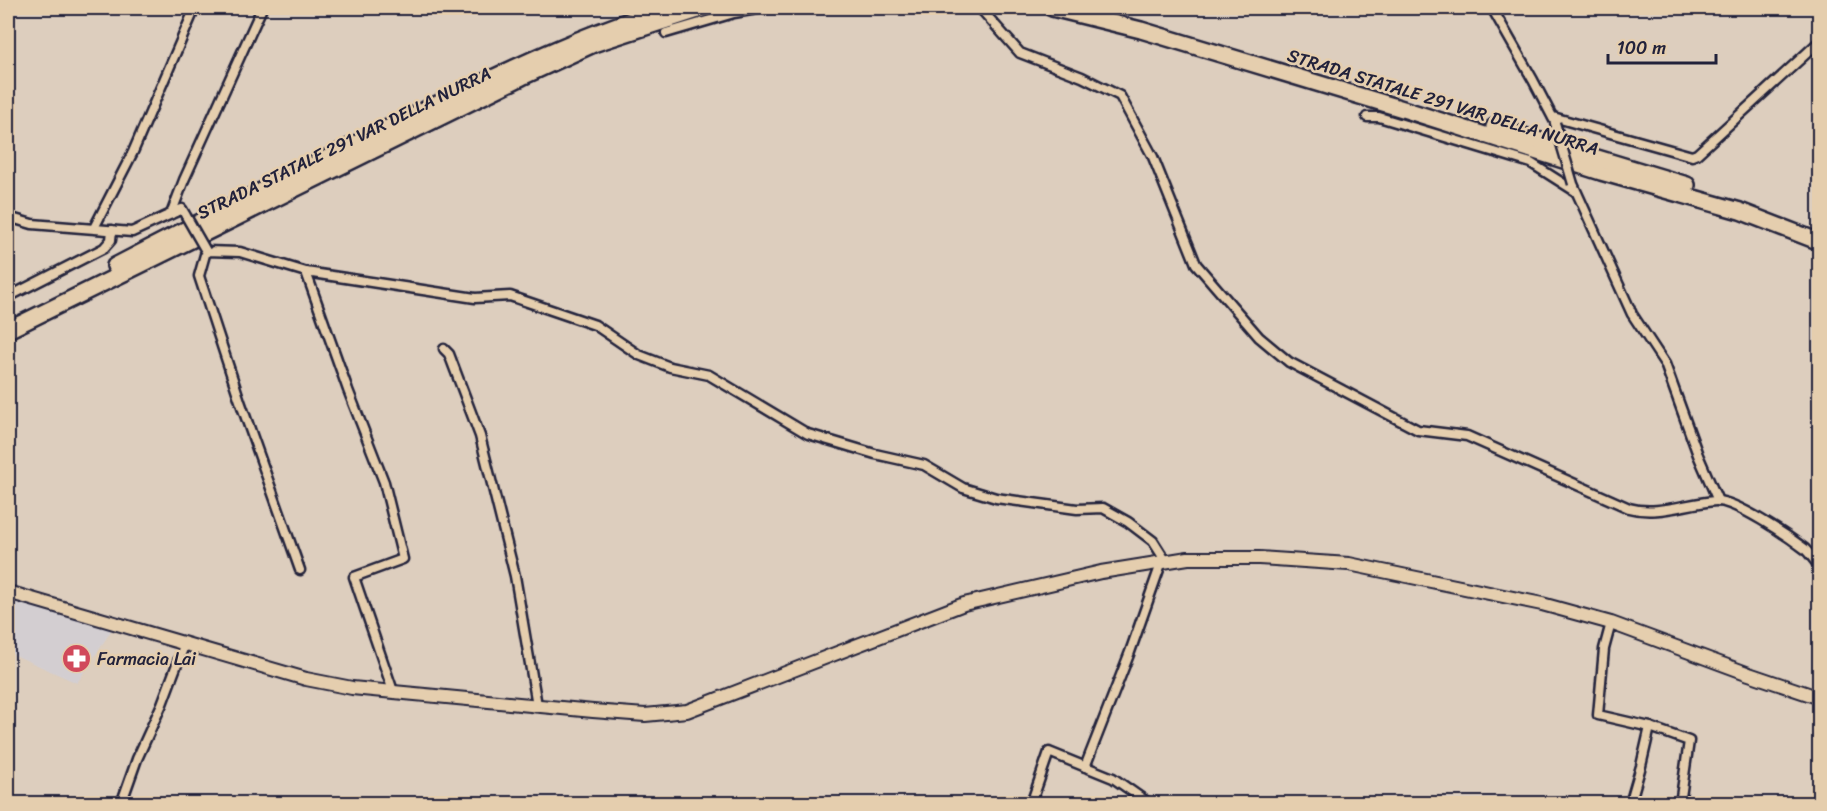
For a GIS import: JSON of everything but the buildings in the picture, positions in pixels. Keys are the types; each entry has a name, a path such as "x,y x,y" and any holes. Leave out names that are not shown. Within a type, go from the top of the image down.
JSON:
{"highway":[{"name":"STRADA STATALE 291 VAR DELLA NURRA","path":"8,319 307,168 517,66 610,27 669,8"},
{"name":"STRADA STATALE 291 VAR DELLA NURRA","path":"8,330 522,77 596,43 704,8"},
{"name":"STRADA STATALE 291 VAR DELLA NURRA","path":"1052,8 1152,33 1601,172 1740,211 1820,242"},
{"name":"STRADA STATALE 291 VAR DELLA NURRA","path":"1094,8 1175,30 1749,204 1820,232"}],"street":[{"path":"94,228 133,152 195,8"},
{"path":"171,214 193,159 262,8"},
{"path":"666,33 734,13 764,8"},
{"path":"980,8 1020,53 1082,77 1120,96 1156,162 1196,264 1259,337 1288,362 1418,430 1467,436 1629,508 1641,511 1718,501 1736,506 1806,550 1820,567"},
{"path":"1492,8 1554,120 1574,187 1632,314 1665,364 1698,455 1718,501"},
{"path":"1554,120 1692,156 1698,154 1820,41"},
{"path":"1367,117 1379,117 1531,163 1574,187"},
{"path":"8,217 32,224 132,232 182,209 206,251 199,276 239,398 300,570"},
{"path":"8,297 104,248 111,240 112,230"},
{"path":"206,251 240,252 306,272 475,298 510,296 596,325 639,355 670,367 709,375 808,434 875,454 924,465 963,489 996,498 1077,509 1103,508 1128,522 1153,541 1163,561 1085,767"},
{"path":"306,272 384,482 404,559 354,577 393,692"},
{"path":"444,349 449,354 480,436 515,576 537,705"},
{"path":"8,592 306,679 393,692 645,715 687,711 964,604 1101,572 1163,561 1188,558 1259,558 1349,564 1542,604 1611,623 1820,698"},
{"path":"1611,623 1604,649 1598,715 1650,728 1690,743 1680,804"},
{"path":"121,804 185,643"},
{"path":"1630,804 1650,728"},
{"path":"1031,804 1049,752 1113,778 1145,802"}],"shaded area":[{"path":"8,601 113,628 77,683 8,652"}],"place":[{"name":"Farmacia Lai","path":"76,659"}]}
